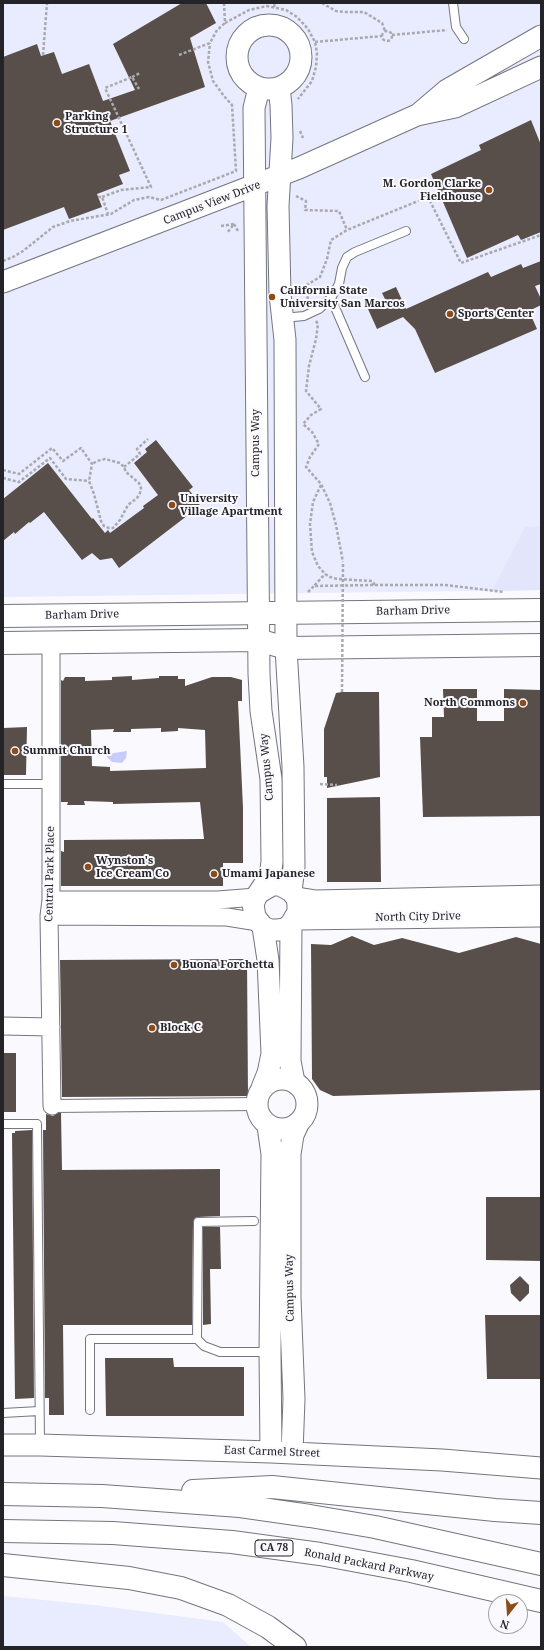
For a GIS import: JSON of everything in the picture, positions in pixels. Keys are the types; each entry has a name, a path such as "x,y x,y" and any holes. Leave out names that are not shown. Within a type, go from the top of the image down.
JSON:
{"main road":[{"name":"Barham Drive","path":"3,616 541,610"},
{"path":"3,643 258,640 286,648 541,645"},
{"path":"102,1496 272,1487 495,1510 541,1513"},
{"path":"3,1494 102,1496 240,1506 310,1516 406,1534 541,1564"},
{"name":"Ronald Packard Parkway","path":"3,1531 113,1533 232,1542 320,1554 411,1571 541,1601"},
{"path":"3,1565 129,1578 181,1588 228,1605 268,1627 295,1647"}],"street":[{"name":"Campus View Drive","path":"417,115 447,90 541,36"},
{"name":"Campus View Drive","path":"3,282 280,176 417,115 455,106 541,67"},
{"name":"Campus Way","path":"271,1452 270,1352 263,1221 272,1154 268,1126 258,1113 259,1096 268,1074 272,1054 268,960 261,924 253,910 253,904 258,894 270,876 272,854 271,779 261,711 258,640 254,186 254,108 269,88 282,105 282,138 278,206 280,294 285,340 286,648 293,767 294,895 298,912 293,922 290,1061 294,1082 301,1088 307,1103 303,1118 298,1124 293,1135 290,1154 290,1298 294,1399 292,1453"},
{"name":"Central Park Place","path":"52,1106 50,908 51,784 59,642"},
{"path":"50,908 218,900 258,894 272,885 280,885 294,895"},
{"name":"North City Drive","path":"294,895 316,901 541,896"},
{"path":"50,908 227,917 261,924 270,930 285,929 293,922"},
{"name":"North City Drive","path":"293,922 541,916"},
{"path":"3,1026 51,1027"},
{"path":"52,1106 259,1096 269,1083 277,1080 294,1082"},
{"path":"268,1126 275,1129 284,1130 298,1124"},
{"path":"263,1221 282,1218 290,1208"},
{"name":"East Carmel Street","path":"3,1445 271,1452 442,1460 541,1468"}],"lane":[{"path":"453,3 456,27 464,39"},
{"path":"282,318 304,316 319,309 331,298 339,284 342,268 347,257 355,252 406,231"},
{"path":"331,298 365,377"},
{"path":"3,784 51,784"},
{"path":"3,1124 37,1124 40,1445"},
{"path":"197,1339 198,1222 263,1221"},
{"path":"90,1410 90,1339 197,1339 204,1346 220,1352 270,1352"},
{"path":"3,1413 39,1411"}],"path":[{"path":"43,56 47,3"},
{"path":"224,3 225,23"},
{"path":"274,7 275,3"},
{"path":"322,3 336,11 364,12 382,23 385,31"},
{"path":"3,261 23,251 53,227 70,221 108,214 134,200 149,198 161,200 236,171 232,105 213,81 208,62 210,44 217,30 239,14 260,7 274,7 286,10 298,17 308,29 315,42 317,53 316,67 312,81 297,100"},
{"path":"385,31 390,32 392,35 448,30"},
{"path":"382,36 385,31"},
{"path":"382,36 384,40 388,41 391,39 392,35"},
{"path":"315,42 382,36"},
{"path":"179,55 210,44"},
{"path":"108,214 100,197 121,190 151,187 106,88 140,73"},
{"path":"132,77 139,88"},
{"path":"298,128 303,138"},
{"path":"296,196 306,201 305,210 339,212 347,230"},
{"path":"342,692 342,562 336,525 330,503 321,484 306,467 310,457 320,444 312,432 303,424 311,415 321,409 306,391 309,366 316,340 318,324 308,302 305,286 320,277 327,259 331,240 347,230 428,197 461,264 541,235"},
{"path":"221,226 234,224 227,233"},
{"path":"124,467 140,454 137,449 148,439"},
{"path":"3,470 18,474 52,448 63,461 81,448 92,464 89,480 101,522 104,526 113,528 120,520 128,505 138,498 141,488 139,483 126,472 124,467 113,460 105,459 92,464"},
{"path":"3,478 19,482 50,458 66,479 89,480"},
{"path":"321,484 312,502 310,524 311,545 314,559 325,574 337,579 372,581 375,585"},
{"path":"308,592 325,574"},
{"path":"314,586 445,585 510,592"},
{"path":"320,784 337,785"}],"shaded area":[{"name":"California State University San Marcos","path":"3,3 541,3 541,590 3,597"},
{"path":"541,526 541,590 492,591 525,527"},
{"path":"3,1596 94,1605 223,1622 251,1647 3,1647"}],"water":[{"path":"127,751 126,758 122,763 112,762 107,757 107,754"}],"building":[{"name":"Parking Structure 1","path":"182,3 206,3 216,23 190,38 205,87 110,121 130,171 119,175 123,184 97,194 102,207 69,219 64,207 3,230 3,57 37,44 41,56 54,52 62,74 89,64 103,101 135,90 113,44"},
{"name":"M. Gordon Clarke Fieldhouse","path":"531,120 541,145 541,232 521,240 518,235 467,258 431,174 481,150 479,145"},
{"name":"Sports Center","path":"541,261 541,284 535,286 541,299 541,305 529,311 537,329 435,373 415,329 403,317 377,329 368,309 386,301 382,293 396,287 406,309 488,272 491,277 521,264 523,268"},
{"name":"University Village Apartment","path":"156,440 193,487 189,490 200,504 191,511 192,512 119,568 112,558 100,560 92,553 82,560 44,512 15,534 14,532 3,541 3,499 48,463 92,519 93,518 105,533 108,530 110,533 144,508 143,506 158,495 134,463 147,452 145,449"},
{"path":"132,676 132,680 159,678 159,676 178,676 178,679 185,679 185,686 212,677 231,677 242,680 242,701 238,701 243,808 243,863 223,863 223,886 61,886 61,851 64,852 64,840 204,839 200,802 113,804 113,802 84,801 85,805 67,805 68,802 61,802 61,680 63,681 65,677 85,677 85,681 112,680 112,677","holes":["161,728 161,732 178,731 178,728 205,730 206,768 110,771 110,767 92,766 91,730 114,729 113,732 131,732 131,729"]},
{"path":"443,689 477,689 477,721 504,721 504,689 541,690 541,816 423,817 420,737 432,737 432,717 444,717"},
{"path":"379,692 380,777 327,788 327,777 324,777 324,729 336,693"},
{"name":"Summit Church","path":"27,727 26,775 3,775 3,728"},
{"path":"380,797 381,882 327,882 327,798"},
{"path":"352,936 374,945 402,938 459,953 516,937 541,944 541,1090 333,1096 320,1090 312,1079 311,944 331,945"},
{"name":"Block C","path":"247,959 248,1096 62,1097 60,960"},
{"path":"3,1053 16,1053 16,1112 3,1112"},
{"path":"61,1113 62,1170 220,1169 220,1216 198,1217 195,1218 193,1222 192,1325 63,1325 64,1415 49,1415 49,1398 45,1398 43,1130 46,1130 46,1114 53,1116"},
{"path":"32,1130 34,1398 15,1399 12,1133 15,1133 15,1131"},
{"path":"486,1197 541,1197 541,1261 486,1260"},
{"path":"203,1227 220,1227 221,1269 210,1269 211,1324 203,1325"},
{"path":"520,1276 529,1285 529,1293 520,1302 511,1293 510,1285"},
{"path":"485,1315 541,1315 541,1379 487,1379"},
{"path":"105,1358 173,1358 174,1367 244,1367 244,1416 106,1416"}],"place":[{"name":"Parking Structure 1","path":"57,123"},
{"name":"M. Gordon Clarke Fieldhouse","path":"489,190"},
{"name":"California State University San Marcos","path":"272,297"},
{"name":"Sports Center","path":"450,314"},
{"name":"University Village Apartment","path":"172,505"},
{"name":"North Commons","path":"523,703"},
{"name":"Summit Church","path":"15,751"},
{"name":"Wynston's Ice Cream Co","path":"88,867"},
{"name":"Umami Japanese","path":"214,874"},
{"name":"Buona Forchetta","path":"174,965"},
{"name":"Block C","path":"152,1028"}]}
